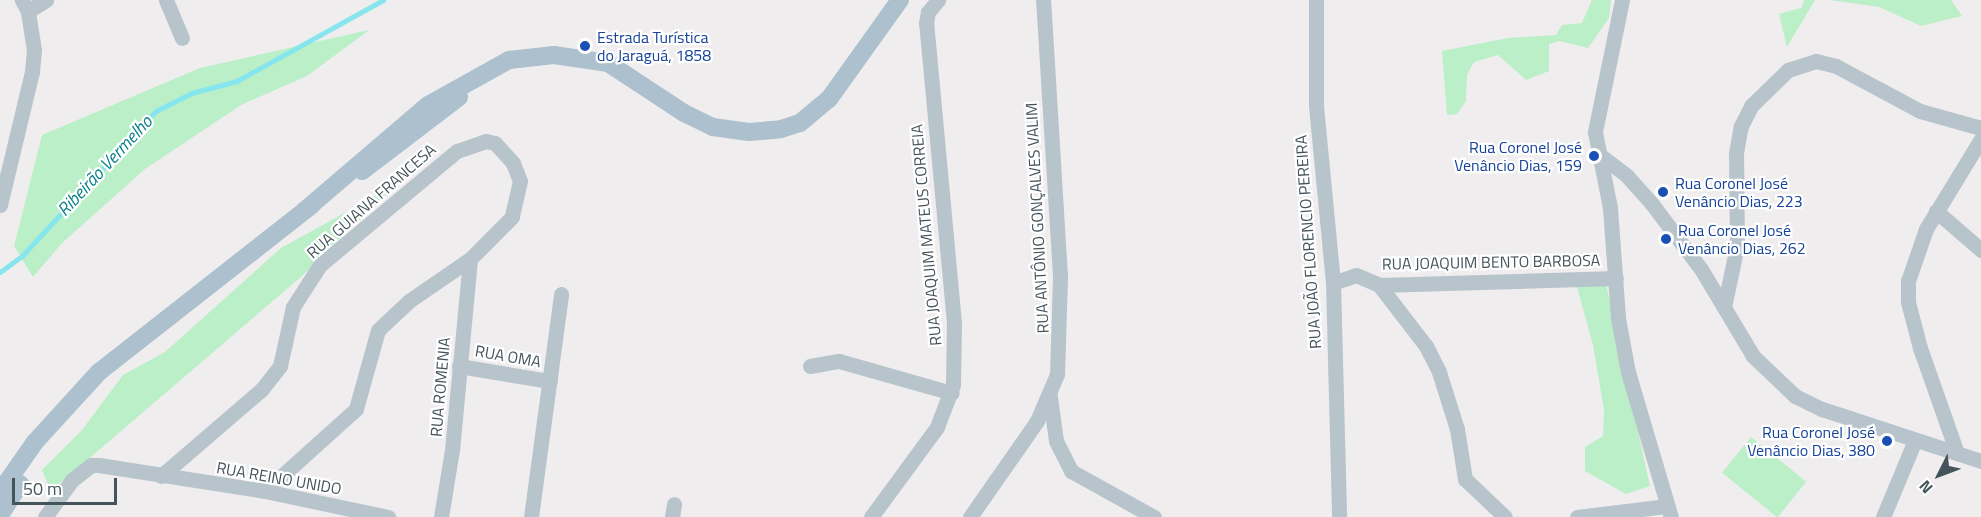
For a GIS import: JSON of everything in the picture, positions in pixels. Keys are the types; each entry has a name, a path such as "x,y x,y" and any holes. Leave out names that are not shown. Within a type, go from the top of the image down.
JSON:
{"main road":[{"path":"0,492 58,413 99,372 304,211 403,144 509,60 554,55 608,63 684,113 713,127 749,132 781,129 800,123 829,99 900,0"},
{"path":"0,515 47,445 113,363"}],"street":[{"path":"0,205 32,72 34,50 25,6 46,0"},
{"path":"166,0 182,38"},
{"name":"RUA JOAQUIM MATEUS CORREIA","path":"871,517 937,427 952,393 954,323 926,23 928,12 938,0"},
{"name":"RUA ANTÔNIO GONÇALVES VALIM","path":"970,517 1050,398 1060,350 1060,276 1043,0"},
{"name":"RUA JOÃO FLORENCIO PEREIRA","path":"1316,0 1316,106 1333,283 1339,517"},
{"path":"1577,517 1669,512 1629,372 1618,318 1610,208 1597,153 1598,104 1622,0"},
{"path":"1724,307 1737,246 1736,153 1741,126 1750,106 1788,70 1816,61 1836,66 1920,111 1981,128"},
{"path":"1958,453 1920,348 1908,302 1908,281 1915,255 1936,211 1981,139"},
{"name":"RUA GUIANA FRANCESA","path":"161,476 262,389 280,366 293,307 320,265 457,151 486,141 495,143 513,163 520,181 518,199 512,216 470,259"},
{"path":"1597,153 1627,176 1652,204 1724,307 1753,356 1795,396 1915,440 1981,461"},
{"path":"1936,211 1981,250"},
{"path":"265,491 356,409 378,330 409,301 470,259"},
{"name":"RUA ROMENIA","path":"441,517 470,259"},
{"name":"RUA JOAQUIM BENTO BARBOSA","path":"1333,283 1356,275 1379,285 1616,278"},
{"path":"1379,285 1426,346 1439,372 1457,429 1465,479 1505,517"},
{"path":"531,517 561,294"},
{"path":"810,366 839,362 952,393"},
{"name":"RUA OMA","path":"459,366 550,381"},
{"path":"1050,398 1056,441 1071,471 1154,517"},
{"path":"1883,517 1915,440"},
{"name":"RUA REINO UNIDO","path":"45,517 72,480 91,465 265,491 387,517"}],"green space":[{"path":"1592,0 1611,0 1609,18 1588,48 1559,41 1549,44 1549,71 1526,80 1498,55 1474,62 1467,75 1466,101 1457,114 1447,115 1442,51 1508,38 1556,35 1562,25 1582,23"},
{"path":"1804,0 1815,0 1787,47 1779,14 1801,8"},
{"path":"1830,0 1951,0 1962,16 1921,26 1879,7"},
{"path":"369,30 307,76 241,105 145,169 62,243 33,277 14,246 42,135 200,68"},
{"path":"395,185 302,276 51,491 42,470 82,430 123,375 165,352 281,248"},
{"path":"1606,284 1650,486 1626,494 1585,471 1585,447 1603,436 1604,410 1593,345 1577,287"},
{"path":"1751,437 1806,482 1777,517 1722,473"}],"waterway":[{"name":"Ribeirão Vermelho","path":"0,272 22,256 156,111 192,93 237,81 383,0"}],"place":[{"name":"Estrada Turística do Jaraguá, 1858","path":"585,46"},
{"name":"Rua Coronel José Venâncio Dias, 159","path":"1594,156"},
{"name":"Rua Coronel José Venâncio Dias, 223","path":"1663,192"},
{"name":"Rua Coronel José Venâncio Dias, 262","path":"1666,239"},
{"name":"Rua Coronel José Venâncio Dias, 380","path":"1887,441"}]}
